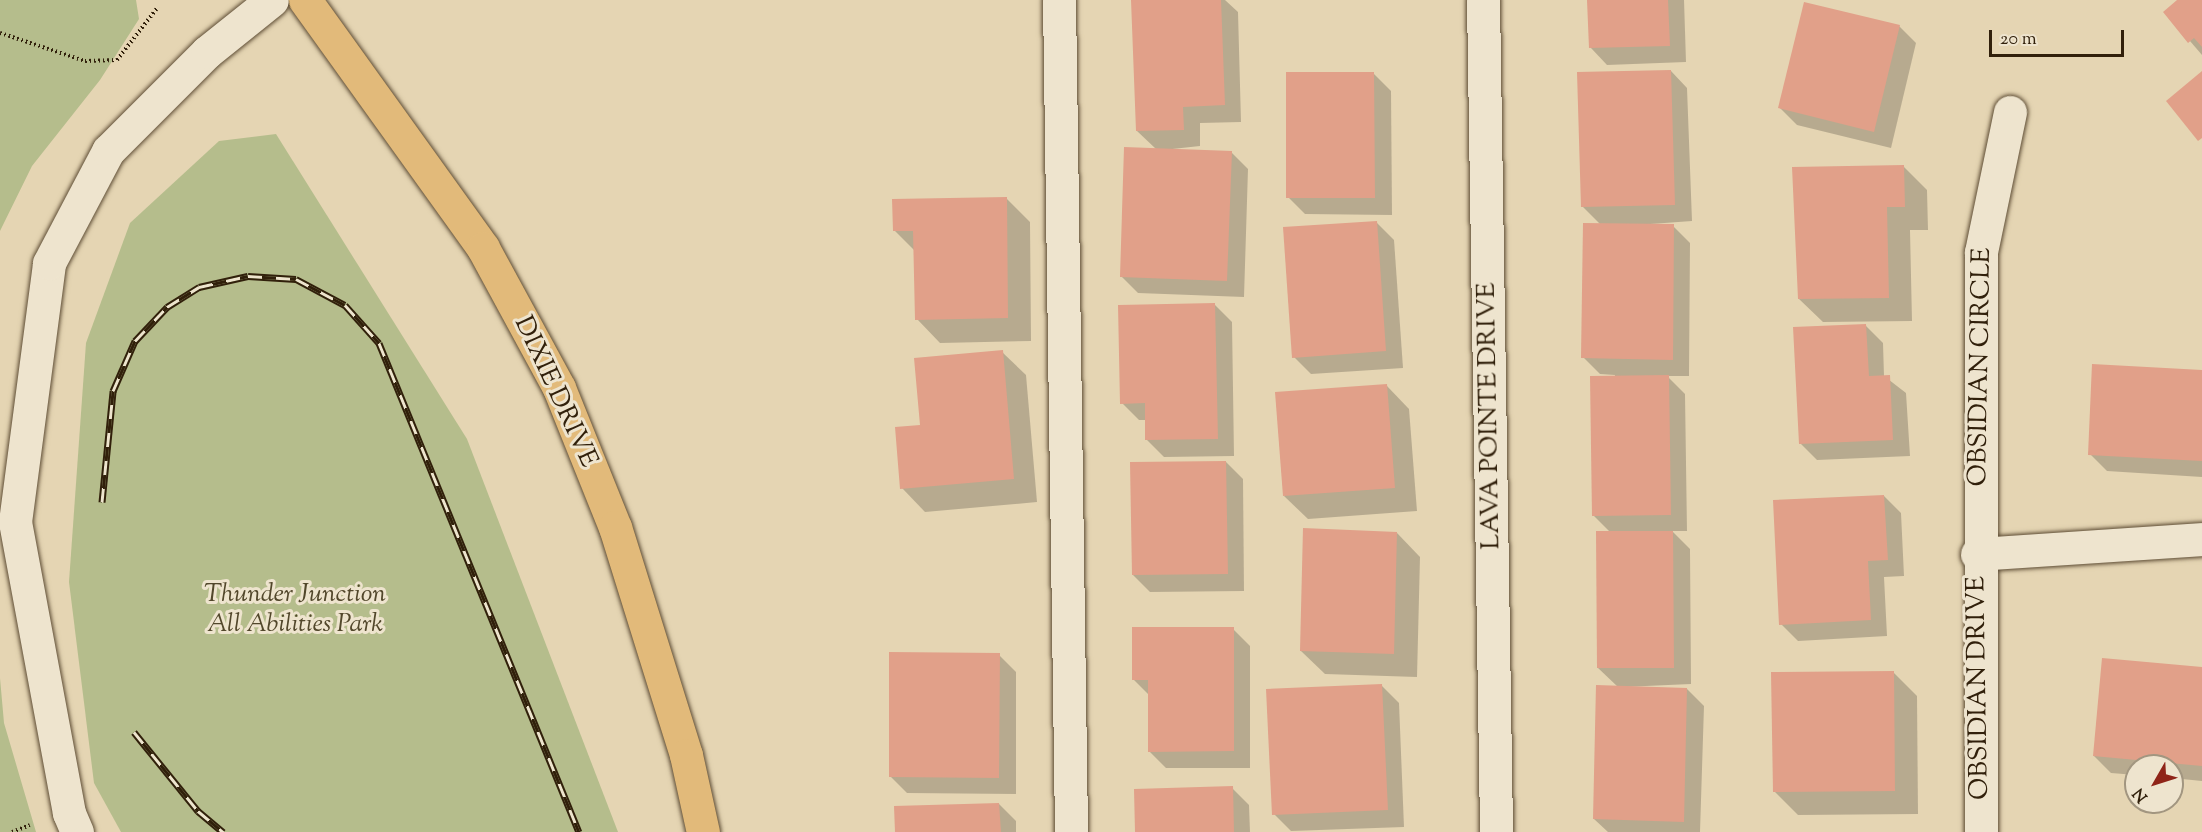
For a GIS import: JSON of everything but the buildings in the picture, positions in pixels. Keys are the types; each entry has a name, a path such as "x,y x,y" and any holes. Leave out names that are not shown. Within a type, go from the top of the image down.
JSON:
{"main road":[{"name":"DIXIE DRIVE","path":"305,0 483,248 559,388 615,527 686,755 703,832"}],"street":[{"path":"78,832 69,813 15,522 49,263 108,151 207,52 272,0"},
{"path":"1059,0 1071,832"},
{"name":"LAVA POINTE DRIVE","path":"1483,0 1496,832"},
{"name":"OBSIDIAN CIRCLE","path":"1977,554 1981,252 2010,112"},
{"name":"OBSIDIAN DRIVE","path":"1981,832 1977,554 2202,539"}],"path":[{"path":"0,33 85,61 117,60 158,7"},
{"path":"12,832 36,822"}],"green space":[{"path":"0,0 136,0 139,19 100,80 32,166 0,231"},
{"name":"Thunder Junction All Abilities Park","path":"276,134 467,439 618,832 121,832 94,783 69,582 86,343 130,223 219,141"},
{"path":"0,678 4,723 36,832 0,832"}],"railway":[{"path":"102,502 113,391 135,341 167,307 199,287 248,276 296,279 345,305 379,343 579,832"},
{"path":"134,732 198,811 223,832"}]}
